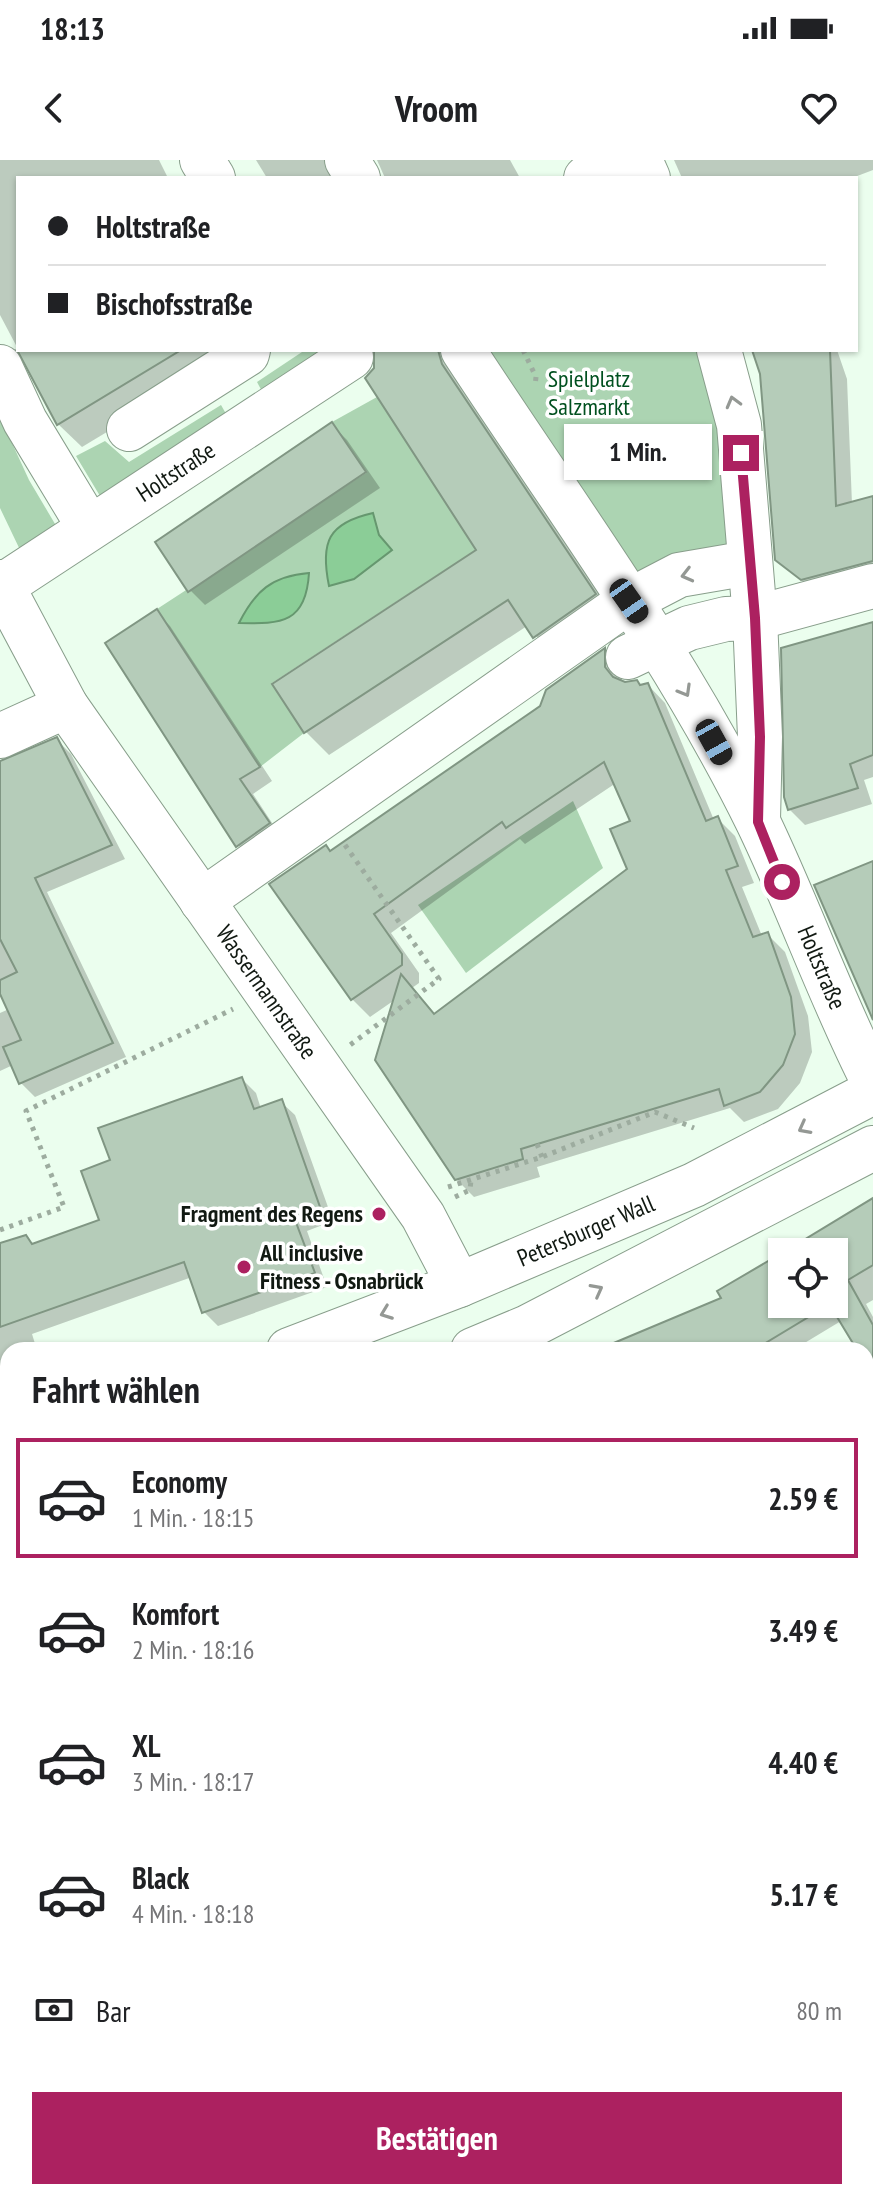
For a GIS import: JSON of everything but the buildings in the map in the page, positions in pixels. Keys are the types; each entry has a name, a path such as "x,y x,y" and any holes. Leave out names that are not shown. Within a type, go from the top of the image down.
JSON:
{"street":[{"path":"588,176 608,160"},
{"name":"Holtstraße","path":"464,352 629,601 643,651 758,822 824,981 873,1081"},
{"path":"720,352 739,425 755,618 760,737 758,822"},
{"name":"Holtstraße","path":"1,584 351,357"},
{"path":"129,429 235,360 253,418"},
{"path":"0,367 25,421 89,527"},
{"path":"202,901 629,601 679,575 749,563"},
{"name":"Wassermannstraße","path":"1,584 66,706 434,1232 459,1285"},
{"path":"643,651 689,628 726,619 755,618 873,586"},
{"path":"0,736 66,706"},
{"name":"Petersburger Wall","path":"310,1342 459,1285 694,1185 873,1092"},
{"path":"492,1342 528,1327 873,1148"}],"path":[{"path":"320,1067 439,979 324,816"},
{"path":"0,1230 64,1207 26,1111 266,992"},
{"path":"439,1190 542,1157 654,1110 694,1128"},
{"path":"537,1144 542,1157"}],"green space":[{"path":"302,352 317,352 321,358 264,395 257,382"},
{"name":"Spielplatz Salzmarkt","path":"484,352 705,352 725,430 732,549 633,580"},
{"path":"377,397 508,600 448,568 272,683 304,733 260,767 157,609 366,473 332,422"},
{"path":"221,405 229,419 103,501 76,456 105,441 129,462"},
{"path":"0,417 29,480 58,529 22,554 0,508"},
{"path":"573,801 603,868 466,973 418,905"}],"shaded area":[{"path":"373,513 379,535 392,550 354,579 329,586 326,557 331,537 346,522"},
{"path":"309,573 303,602 289,617 268,623 239,623 251,602 266,587 285,578"}],"place":[{"name":"Fragment des Regens","path":"379,1214"},
{"name":"All inclusive Fitness - Osnabrück","path":"244,1267"}],"route":[{"path":"741,453 755,618 760,737 758,822 782,882"}]}
